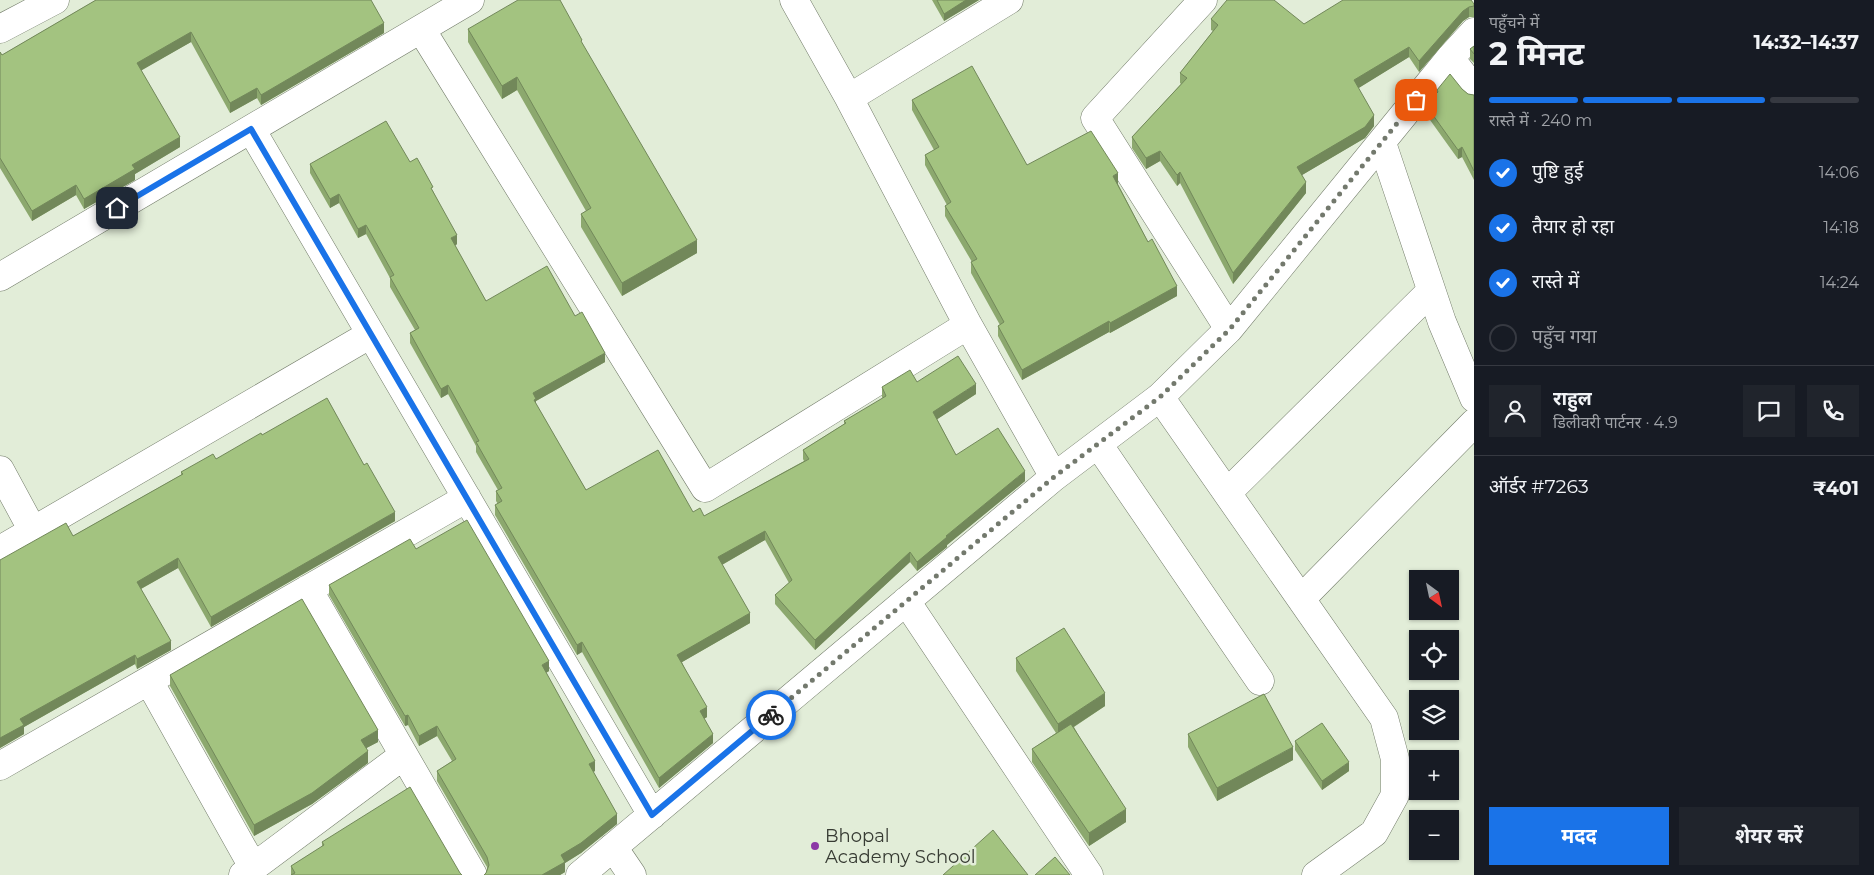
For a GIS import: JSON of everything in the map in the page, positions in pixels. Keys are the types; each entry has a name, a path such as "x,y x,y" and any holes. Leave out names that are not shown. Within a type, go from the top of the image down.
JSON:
{"street":[{"path":"0,29 55,0"},
{"path":"0,277 470,0"},
{"path":"794,0 850,98 968,325 1054,477"},
{"path":"850,98 1009,0"},
{"path":"1203,0 1095,118 1230,329"},
{"path":"421,29 705,488 968,325"},
{"path":"580,875 1054,477 1160,397 1230,329 1450,58 1474,32"},
{"path":"1450,58 1474,89"},
{"path":"251,129 652,815"},
{"path":"1382,143 1442,322 1474,398"},
{"path":"1227,493 1431,291"},
{"path":"0,550 371,334"},
{"path":"1160,397 1384,718 1395,759 1394,795 1374,833 1316,875"},
{"path":"1301,600 1474,423"},
{"path":"1098,444 1260,681"},
{"path":"0,470 33,531"},
{"path":"0,766 467,498"},
{"path":"308,589 473,875"},
{"path":"906,601 1089,875"},
{"path":"149,681 248,871 404,755"},
{"path":"614,847 632,875"}],"building":[{"path":"96,0 371,0 384,23 261,95 257,88 230,103 191,32 137,63 180,137 132,165 135,169 84,199 76,185 32,211 0,158 0,52 2,55"},
{"path":"518,0 560,0 581,41 697,240 622,283 581,214 591,208 517,77 502,86 468,29"},
{"path":"937,0 966,0 944,14"},
{"path":"1227,0 1274,0 1304,24 1343,0 1471,0 1474,4 1474,6 1463,11 1419,61 1409,47 1354,80 1374,115 1365,127 1297,167 1306,182 1233,273 1180,172 1177,175 1160,151 1146,158 1132,137 1187,78 1180,73 1218,25 1211,19"},
{"path":"1474,46 1474,54 1470,49"},
{"path":"972,66 1027,165 1091,131 1118,173 1113,176 1148,242 1152,239 1177,286 1110,323 1109,321 1022,370 998,326 1004,322 971,262 977,259 945,206 951,202 925,155 939,147 912,100"},
{"path":"1450,74 1462,89 1468,94 1474,95 1474,171 1462,147 1458,150 1425,104 1438,92 1437,90"},
{"path":"386,121 410,162 417,158 457,235 451,238 486,301 547,266 575,316 582,312 605,353 533,393 536,399 534,400 586,490 658,450 693,512 700,508 704,516 809,459 803,450 846,423 844,421 886,396 882,387 910,370 917,382 958,356 976,384 933,412 956,455 998,428 1025,471 917,562 910,552 815,640 775,595 792,580 765,531 718,557 750,613 677,655 707,707 700,711 713,734 659,778 582,642 577,645 495,505 502,501 496,491 502,488 476,442 479,441 448,385 441,389 410,333 419,328 390,277 394,275 366,225 358,229 339,194 330,199 310,164"},
{"path":"327,398 364,465 367,463 395,512 211,617 178,558 137,582 171,641 137,659 135,655 20,719 24,725 0,738 0,560 66,523 73,536 183,474 181,472 213,454 216,459"},
{"path":"467,520 549,661 542,665 595,761 589,764 617,814 581,843 561,855 565,862 542,875 484,875 489,865 487,857 437,771 456,759 437,726 419,736 408,715 405,716 329,585 410,539 416,549"},
{"path":"302,599 378,730 361,740 368,751 312,793 254,825 170,675"},
{"path":"1064,628 1105,693 1058,724 1016,658"},
{"path":"1264,694 1293,747 1217,788 1188,734"},
{"path":"1322,723 1349,762 1322,781 1295,741"},
{"path":"1071,724 1126,809 1089,833 1032,749"},
{"path":"410,787 462,875 291,875 295,873 291,866 324,845 322,842"},
{"path":"993,830 1028,875 943,875"},
{"path":"1055,857 1070,875 1035,875"}],"way so far":[{"path":"771,715 1054,477 1160,397 1230,329 1416,100"}],"place":[{"name":"Bhopal Academy School","path":"815,846"}],"route":[{"path":"117,208 251,129 652,815 771,715"}]}
